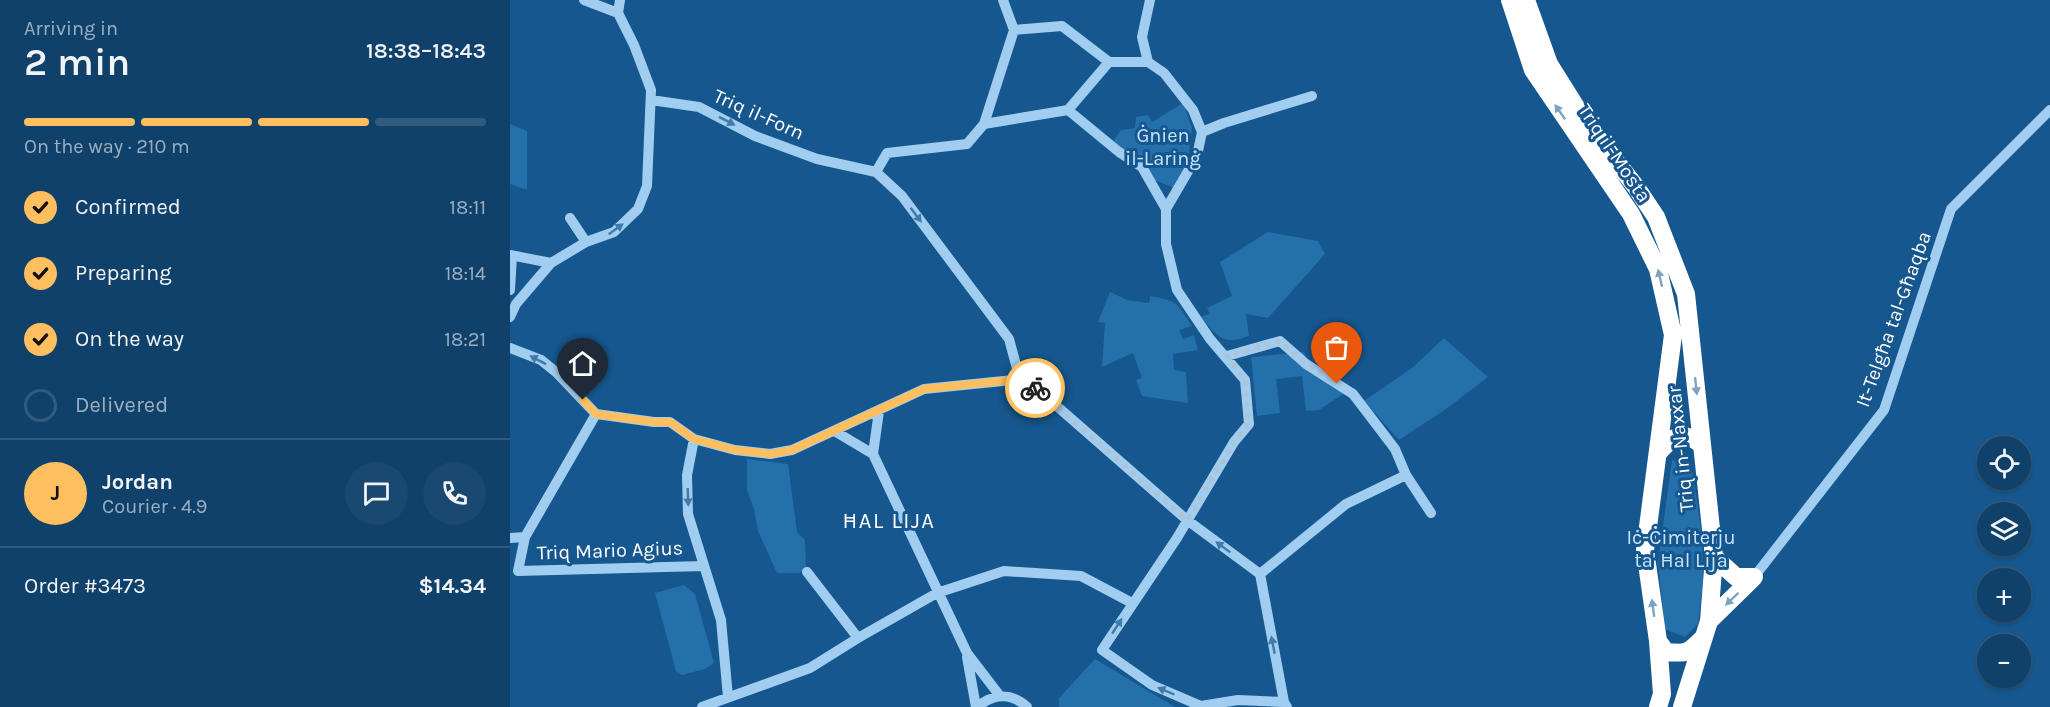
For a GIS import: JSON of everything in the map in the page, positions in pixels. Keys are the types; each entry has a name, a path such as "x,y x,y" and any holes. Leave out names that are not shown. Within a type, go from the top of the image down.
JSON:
{"highway":[{"name":"Triq il-Mosta","path":"1510,0 1537,78 1631,214 1658,268 1672,335"},
{"name":"Triq il-Mosta","path":"1526,0 1549,64 1586,123 1636,186 1656,217 1686,294 1690,328"},
{"name":"Triq in-Naxxar","path":"1682,707 1706,629 1714,557 1690,328"},
{"name":"Triq in-Naxxar","path":"1658,707 1662,694 1658,641 1645,550 1672,335"},
{"path":"1658,453 1672,438 1681,436 1693,438 1702,445"},
{"path":"1714,557 1736,577 1754,577"},
{"path":"1658,641 1666,652 1688,652 1754,577"}],"street":[{"path":"584,0 618,13"},
{"path":"510,317 516,304 551,263 586,242 614,232 638,209 646,186 651,90 634,45 618,13 620,0"},
{"path":"1003,0 1014,30 984,124 967,144 887,153 876,172 902,196 1009,339 1019,376 1187,520 1260,574 1286,705 1238,700 1201,706 1152,685 1102,650 1177,538 1187,520 1234,442 1249,424 1245,380 1227,356 1210,339 1177,290 1166,244 1166,209 1142,167 1119,152 1068,110"},
{"path":"1148,62 1142,37 1150,0"},
{"path":"1014,30 1062,26 1109,62 1148,62 1164,74 1193,110 1202,132 1197,156 1166,209"},
{"path":"984,124 1068,110 1109,62"},
{"path":"1202,132 1312,96"},
{"name":"Triq il-Forn","path":"651,100 699,107 755,136 817,159 876,172"},
{"name":"It-Telgħa tal-Għaqba","path":"1754,577 1884,410 1951,209 2050,110"},
{"path":"570,218 586,242"},
{"path":"516,304 510,290 511,255 551,263"},
{"path":"1227,356 1280,341 1306,364 1353,394 1395,449 1406,475 1431,513"},
{"path":"510,348 541,360 556,372 596,414 670,422 694,439 735,450 770,454 792,450 836,432 924,389 1024,379"},
{"path":"879,411 873,454 967,653 1000,696"},
{"path":"510,538 525,537 596,414"},
{"path":"836,432 873,454"},
{"path":"694,439 687,475 688,514 721,620 728,697"},
{"path":"1260,574 1346,504 1406,475"},
{"name":"Triq Mario Agius","path":"525,537 518,571 703,566"},
{"path":"702,707 810,668 937,593 1004,571 1081,576 1132,603"},
{"path":"807,572 858,638"},
{"path":"967,653 977,707"},
{"path":"977,707 985,700 1000,696 1016,699 1027,707"}],"green space":[{"name":"Ġnien il-Larinġ","path":"1183,103 1192,128 1188,161 1174,188 1150,178 1113,141 1121,130 1135,128 1136,117 1148,115 1152,122"},
{"path":"510,124 527,131 527,190 510,184"},
{"path":"1268,232 1318,241 1325,254 1268,318 1246,314 1249,336 1233,340 1222,338 1201,317 1210,314 1207,308 1232,296 1220,262"},
{"path":"1110,292 1127,300 1149,303 1150,296 1166,300 1176,304 1183,312 1192,326 1179,330 1183,339 1194,335 1198,350 1173,354 1174,370 1186,372 1188,403 1142,396 1136,380 1142,378 1133,353 1102,367 1105,323 1098,322"},
{"path":"1444,338 1488,377 1446,409 1399,440 1364,401 1412,368"},
{"path":"1304,352 1306,358 1343,394 1319,410 1306,411 1302,376 1276,379 1280,413 1257,416 1251,357"},
{"path":"747,459 788,464 797,532 805,540 806,568 799,573 777,573 758,531 754,509 747,490"},
{"name":"Iċ-Ċimiterju ta' Ħal Lija","path":"1672,460 1691,463 1702,535 1703,581 1698,624 1685,637 1665,629 1658,562"},
{"path":"684,585 695,594 714,663 705,669 682,675 676,671 655,593"},
{"path":"1095,659 1175,707 1059,707 1059,698"}],"way so far":[{"path":"1035,388 1187,520 1234,442 1249,424 1245,380 1227,356 1280,341 1306,364 1337,384"}],"district":[{"name":"ĦAL LIJA","path":"889,520"}],"route":[{"path":"583,400 596,414 670,422 694,439 735,450 770,454 792,450 836,432 924,389 1024,379 1035,388"}]}
